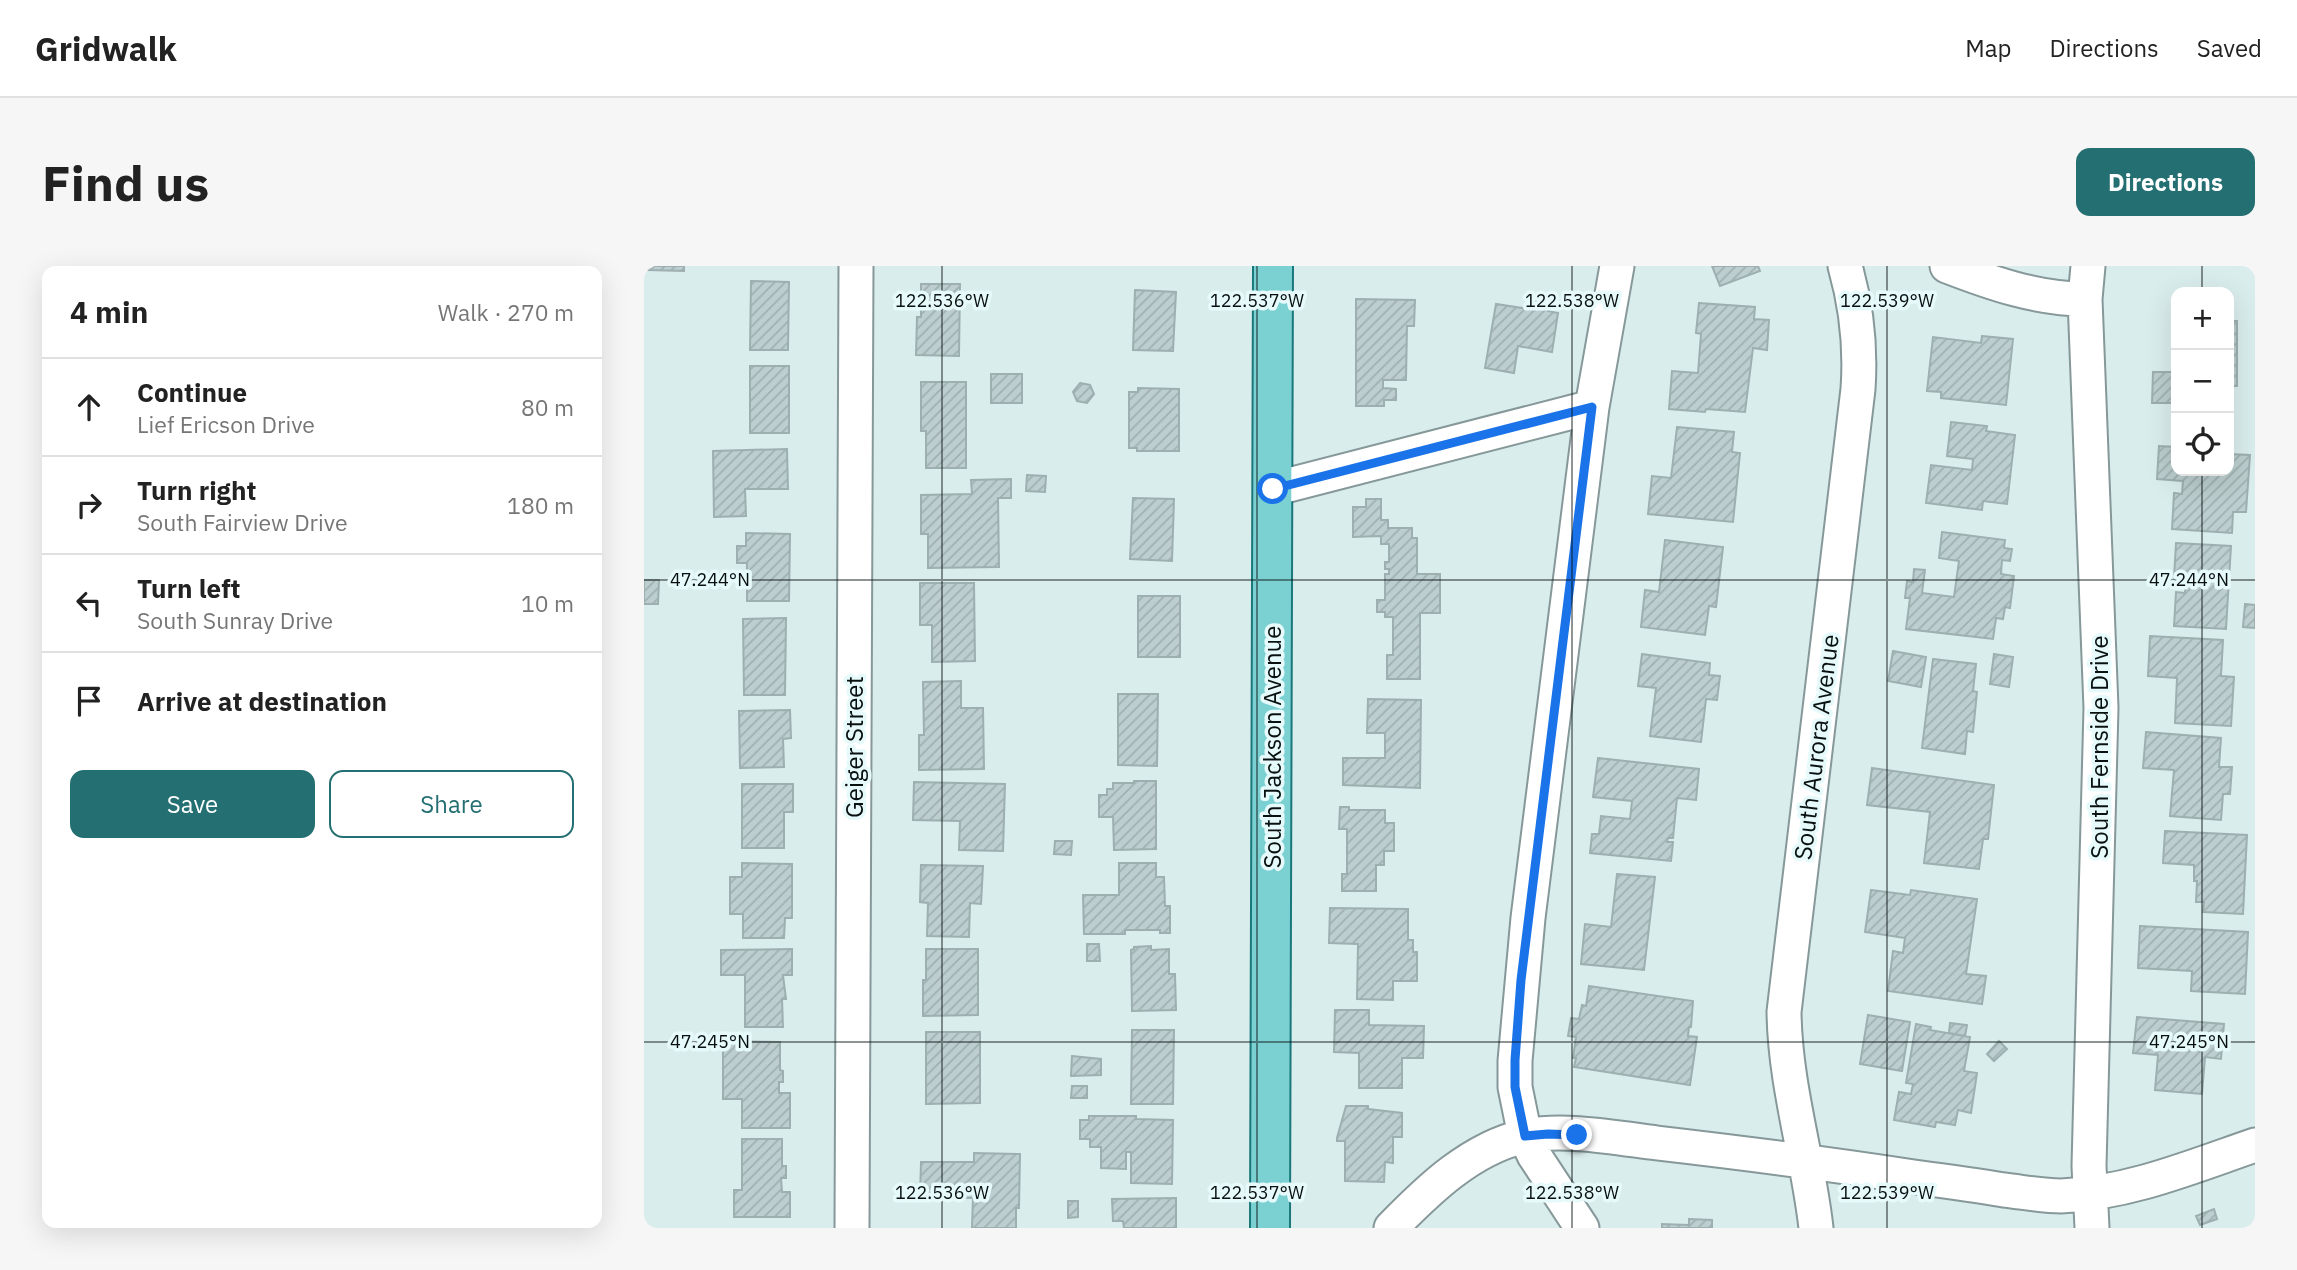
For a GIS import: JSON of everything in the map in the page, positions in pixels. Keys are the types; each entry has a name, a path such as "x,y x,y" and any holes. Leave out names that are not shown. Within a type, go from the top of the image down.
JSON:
{"main road":[{"name":"South Jackson Avenue","path":"1270,1228 1273,266"}],"street":[{"name":"Geiger Street","path":"852,1228 856,266"},
{"path":"1582,1228 1534,1155 1525,1136 1515,1087 1515,1060 1521,980 1592,407 1617,266"},
{"name":"South Aurora Avenue","path":"1816,1228 1786,1053 1785,995 1858,389 1859,331 1854,296 1845,266"},
{"path":"1947,266 2018,289 2060,299 2085,299"},
{"name":"South Fernside Drive","path":"2088,266 2085,299 2101,708 2090,1192 2092,1228"},
{"path":"1273,489 1592,407"},
{"path":"1391,1228 1429,1190 1464,1165 1499,1145 1525,1136 1548,1134 1615,1138 2061,1196 2090,1192 2097,1194 2138,1185 2255,1145"}],"building":[{"path":"647,266 684,266 684,271 647,270"},
{"path":"1712,266 1758,266 1760,271 1720,286"},
{"path":"751,281 789,282 788,350 750,350"},
{"path":"921,284 960,284 959,356 916,355 917,317 921,317"},
{"path":"1135,290 1176,292 1173,351 1133,350"},
{"path":"1538,294 1551,296 1548,311 1558,313 1552,352 1518,346 1514,373 1485,368 1496,304 1535,310"},
{"path":"1356,299 1415,300 1414,326 1407,326 1406,380 1383,380 1383,388 1396,389 1396,400 1384,400 1384,406 1356,406"},
{"path":"1699,303 1755,307 1754,319 1769,320 1767,350 1753,348 1745,412 1669,409 1672,371 1698,373 1701,334 1696,333"},
{"path":"2234,321 2237,321 2237,386 2234,386"},
{"path":"1982,336 2013,339 2006,405 1941,398 1941,392 1927,391 1933,337 1981,343"},
{"path":"750,366 789,366 789,433 750,433"},
{"path":"2153,372 2171,372 2171,403 2152,403"},
{"path":"991,374 1022,374 1022,403 991,403"},
{"path":"921,382 966,382 966,468 926,468 926,431 921,431"},
{"path":"1080,383 1090,385 1094,394 1087,403 1077,401 1073,392"},
{"path":"1138,388 1179,389 1179,451 1137,451 1137,448 1129,448 1129,392 1138,392"},
{"path":"1951,422 1987,426 1986,431 2015,435 2007,504 1983,501 1982,510 1926,503 1931,465 1972,470 1973,459 1947,456"},
{"path":"1677,427 1734,432 1732,452 1740,453 1733,522 1648,514 1652,476 1671,478"},
{"path":"2159,446 2171,447 2171,476 2234,476 2234,454 2250,455 2246,512 2233,512 2232,533 2172,529 2174,493 2182,494 2183,481 2157,479"},
{"path":"787,449 788,489 745,489 746,516 714,517 713,451"},
{"path":"1027,475 1046,476 1045,492 1026,491"},
{"path":"1011,479 1011,498 998,498 999,567 928,568 928,534 921,534 921,495 972,494 971,480"},
{"path":"1133,498 1174,499 1172,561 1130,559"},
{"path":"1366,499 1381,499 1381,520 1388,520 1388,528 1412,528 1412,538 1417,538 1417,574 1440,574 1440,613 1420,613 1420,679 1387,679 1387,655 1393,655 1393,617 1385,617 1385,612 1377,612 1377,600 1385,600 1385,574 1389,574 1389,569 1385,569 1385,562 1389,562 1389,544 1381,544 1381,536 1353,537 1353,507 1366,507"},
{"path":"1942,532 2005,540 2004,548 2012,549 2010,561 2002,560 2001,574 2014,576 2010,608 2005,607 2003,619 1996,618 1993,639 1906,629 1910,598 1905,598 1907,581 1913,582 1914,569 1925,570 1922,593 1954,597 1959,561 1939,558"},
{"path":"746,533 790,534 789,601 747,601 747,563 737,563 737,546 746,546"},
{"path":"1665,540 1723,547 1716,607 1709,606 1705,635 1641,627 1645,590 1659,592"},
{"path":"2176,543 2231,546 2226,629 2174,626 2176,592 2185,593 2186,579 2174,578"},
{"path":"644,580 659,580 658,604 644,604"},
{"path":"920,583 974,583 975,661 932,662 932,625 920,625"},
{"path":"1138,596 1180,596 1180,657 1138,657"},
{"path":"2245,604 2255,605 2255,628 2243,627"},
{"path":"786,618 785,695 744,695 743,619"},
{"path":"2150,636 2223,640 2221,676 2234,677 2231,726 2175,723 2177,678 2148,676"},
{"path":"1893,651 1926,657 1921,687 1888,681"},
{"path":"1642,654 1710,663 1709,675 1720,676 1717,700 1706,699 1701,742 1650,736 1656,688 1638,686"},
{"path":"1994,654 2013,657 2009,687 1990,684"},
{"path":"1933,659 1976,664 1973,691 1977,692 1973,732 1967,731 1965,754 1922,748"},
{"path":"961,681 961,708 983,708 984,769 919,770 919,735 924,735 923,682"},
{"path":"1118,694 1158,694 1157,766 1118,765"},
{"path":"1368,699 1421,700 1420,788 1343,785 1343,758 1385,758 1385,733 1367,733"},
{"path":"790,710 791,738 783,739 784,767 740,768 739,711"},
{"path":"2146,732 2221,738 2219,767 2232,767 2230,794 2223,794 2221,820 2170,816 2174,770 2143,768"},
{"path":"1598,758 1699,769 1696,800 1677,798 1673,838 1668,838 1667,842 1673,842 1671,861 1590,853 1592,834 1599,834 1601,816 1630,819 1632,801 1593,797"},
{"path":"1872,768 1994,785 1988,839 1983,839 1979,869 1924,863 1930,812 1867,805"},
{"path":"1156,781 1156,849 1114,850 1113,817 1099,817 1099,795 1107,795 1107,789 1113,789 1113,783"},
{"path":"914,782 1005,784 1003,851 959,850 960,821 913,820"},
{"path":"742,784 793,784 793,812 784,812 784,848 742,848"},
{"path":"1340,807 1349,807 1349,810 1385,810 1385,823 1394,823 1394,851 1384,851 1384,865 1376,865 1376,891 1342,891 1342,874 1347,874 1347,829 1339,829"},
{"path":"2165,831 2247,835 2243,914 2203,912 2204,902 2196,902 2197,881 2194,881 2194,865 2163,863"},
{"path":"1055,841 1072,841 1071,855 1054,854"},
{"path":"742,863 792,864 792,918 785,918 784,938 743,938 743,914 730,914 730,877 742,877"},
{"path":"1119,863 1156,863 1156,877 1164,877 1165,906 1170,906 1170,933 1160,933 1160,930 1125,930 1125,934 1084,934 1083,895 1119,895"},
{"path":"921,865 983,866 981,904 970,903 969,937 927,936 928,903 920,902"},
{"path":"1617,874 1655,877 1644,970 1581,964 1585,924 1611,927"},
{"path":"1871,890 1910,895 1911,890 1977,899 1966,974 1986,976 1982,1004 1888,991 1893,951 1903,953 1905,938 1865,932"},
{"path":"1330,908 1408,909 1408,940 1413,940 1413,952 1417,952 1417,981 1393,981 1393,1000 1357,999 1358,944 1329,943"},
{"path":"2140,926 2248,932 2245,994 2191,991 2192,971 2138,968"},
{"path":"1087,944 1099,944 1100,961 1087,961"},
{"path":"1151,946 1151,950 1169,949 1169,974 1175,974 1176,1010 1132,1011 1131,950 1134,947"},
{"path":"792,949 792,975 783,975 786,999 782,999 783,1027 745,1027 745,975 721,975 721,950"},
{"path":"926,949 978,949 978,1015 923,1016"},
{"path":"1589,986 1693,1001 1688,1036 1697,1037 1690,1085 1574,1067 1576,1037 1568,1036 1571,1018 1579,1019 1582,1005 1586,1006"},
{"path":"1335,1010 1369,1010 1369,1025 1424,1026 1423,1058 1402,1058 1402,1088 1359,1088 1359,1053 1334,1052"},
{"path":"1868,1015 1910,1022 1902,1071 1860,1064"},
{"path":"2137,1017 2224,1024 2221,1059 2205,1057 2202,1094 2155,1090 2158,1055 2133,1053"},
{"path":"1950,1023 1967,1025 1965,1036 1949,1033"},
{"path":"1916,1024 1931,1027 1930,1030 1970,1037 1964,1071 1977,1073 1971,1113 1958,1110 1955,1125 1936,1122 1935,1127 1894,1120 1899,1092 1911,1094 1913,1084 1906,1083"},
{"path":"1132,1030 1174,1030 1173,1104 1131,1104"},
{"path":"926,1032 980,1032 980,1103 926,1104"},
{"path":"723,1041 780,1042 783,1082 779,1082 779,1093 790,1093 790,1128 742,1128 742,1099 723,1099"},
{"path":"1999,1041 2007,1049 1994,1061 1987,1054"},
{"path":"1072,1056 1101,1059 1101,1075 1071,1076"},
{"path":"1072,1086 1087,1086 1087,1098 1071,1098"},
{"path":"1346,1106 1368,1106 1368,1109 1402,1113 1402,1137 1393,1137 1393,1163 1385,1162 1384,1182 1345,1181 1345,1141 1337,1141 1337,1138"},
{"path":"1089,1116 1136,1116 1136,1119 1173,1120 1172,1184 1131,1183 1131,1152 1126,1152 1126,1169 1101,1168 1101,1147 1090,1147 1090,1139 1080,1139 1080,1120 1089,1120"},
{"path":"742,1139 782,1139 782,1166 786,1166 786,1178 781,1178 782,1192 790,1192 790,1217 734,1217 734,1190 742,1190"},
{"path":"974,1153 1020,1154 1016,1228 972,1228 973,1198 920,1197 921,1162 974,1162"},
{"path":"1176,1198 1176,1228 1124,1228 1123,1221 1113,1221 1112,1199"},
{"path":"1068,1201 1078,1201 1078,1217 1068,1218"},
{"path":"2214,1209 2217,1219 2200,1225 2196,1216"},
{"path":"1689,1219 1712,1220 1712,1228 1662,1228 1662,1224 1689,1225"}],"route":[{"path":"1273,489 1592,407 1528,918 1515,1060 1515,1087 1525,1136 1577,1135"}]}
